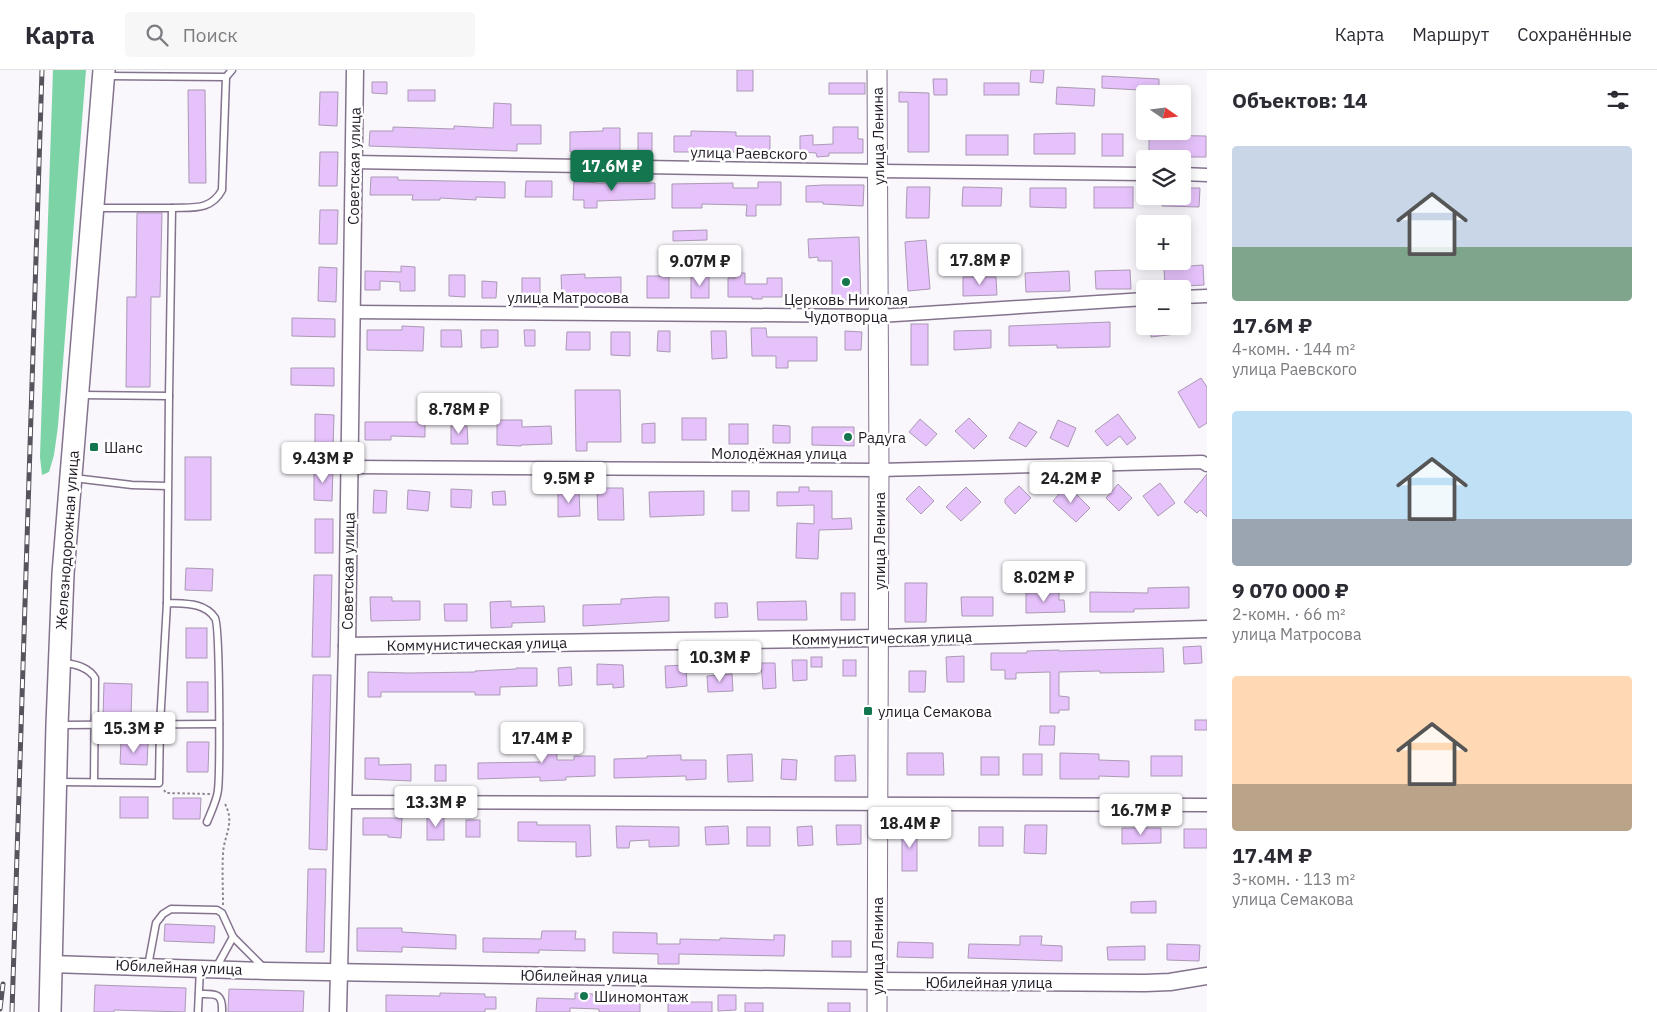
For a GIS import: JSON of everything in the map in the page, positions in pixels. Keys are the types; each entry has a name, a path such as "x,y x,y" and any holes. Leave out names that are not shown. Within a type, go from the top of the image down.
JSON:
{"main road":[{"name":"улица Ленина","path":"877,70 879,316 877,1012"},
{"name":"Железнодорожная улица","path":"50,1012 55,782 63,574 103,73"}],"street":[{"name":"Советская улица","path":"338,1012 347,646 353,162 356,70"},
{"name":"улица Раевского","path":"353,162 1136,174"},
{"path":"1191,174 1207,175"},
{"path":"1191,297 1207,296"},
{"name":"улица Матросова","path":"351,312 879,316 1136,300"},
{"name":"Молодёжная улица","path":"350,467 879,470 1205,462"},
{"name":"Коммунистическая улица","path":"347,646 879,638 1207,629"},
{"path":"343,802 1207,805"},
{"name":"Юбилейная улица","path":"51,964 266,971 877,981 1145,983 1170,982 1207,976"}],"lane":[{"path":"93,208 202,206 209,204 218,197 224,182 226,77 232,70"},
{"path":"103,73 226,77"},
{"path":"55,782 159,782 160,724 167,603 172,208"},
{"path":"78,395 169,396"},
{"path":"70,477 132,485 167,486"},
{"path":"167,603 199,605 209,611 217,620 219,724 217,792 207,822"},
{"path":"59,663 72,664 92,672 96,678 94,782"},
{"path":"57,724 95,726 219,724"},
{"path":"148,966 156,923 164,914 171,909 217,910 222,913 233,937 266,971"},
{"path":"198,1012 199,994 208,968 233,937"},
{"path":"199,994 220,996 222,1012"}],"path":[{"path":"159,782 166,793 217,792 229,809 229,830 223,851 223,907 229,928"}],"green space":[{"path":"53,70 86,70 58,426 54,455 49,472 42,475 40,457"}],"building":[{"path":"737,70 753,70 753,91 737,91"},
{"path":"1031,70 1044,70 1043,83 1030,82"},
{"path":"1102,76 1159,79 1159,85 1136,85 1136,90 1102,88"},
{"path":"933,79 947,79 947,95 934,95"},
{"path":"372,82 387,82 387,94 372,93"},
{"path":"829,83 865,83 865,94 829,94"},
{"path":"984,83 1019,83 1019,95 984,95"},
{"path":"1057,87 1095,89 1094,106 1056,104"},
{"path":"188,90 205,90 206,183 189,183"},
{"path":"408,90 435,90 435,101 408,101"},
{"path":"320,92 338,92 337,126 319,125"},
{"path":"899,92 929,93 929,152 908,152 908,102 899,102"},
{"path":"494,103 511,104 511,125 541,125 541,144 517,144 517,151 369,146 370,131 393,131 393,127 454,129 454,126 493,128"},
{"path":"833,127 858,127 858,139 863,139 863,153 829,153 829,156 817,157 816,153 800,152 800,136 813,135 813,145 833,144"},
{"path":"603,128 620,128 620,151 570,152 570,132 603,131"},
{"path":"691,131 736,132 736,136 770,136 770,150 748,150 748,152 674,152 674,136 691,136"},
{"path":"638,133 652,133 652,151 638,151"},
{"path":"1075,133 1075,154 1034,154 1034,134"},
{"path":"1102,134 1123,134 1123,156 1102,156"},
{"path":"966,135 1008,135 1008,155 966,155"},
{"path":"1191,136 1206,136 1206,157 1191,157 1191,150 1149,150 1149,140 1191,140"},
{"path":"320,152 338,152 337,186 319,186"},
{"path":"371,177 398,177 398,180 505,182 505,198 476,197 476,200 440,198 440,200 412,200 413,195 370,195"},
{"path":"526,181 552,181 552,197 525,197"},
{"path":"574,181 655,183 655,199 597,201 597,208 584,208 584,200 573,200"},
{"path":"758,182 781,182 781,205 756,205 756,216 746,216 747,205 702,204 702,208 672,208 672,184 733,183 733,188 758,188"},
{"path":"864,185 863,206 806,202 806,186"},
{"path":"907,187 930,187 929,218 906,218"},
{"path":"963,187 1002,188 1001,206 962,206"},
{"path":"1094,187 1133,187 1133,208 1094,208"},
{"path":"1030,188 1066,188 1066,208 1030,207"},
{"path":"1191,188 1200,188 1199,207 1162,206 1191,205"},
{"path":"320,210 338,210 337,244 319,244"},
{"path":"137,213 162,213 160,297 151,297 150,387 126,387 127,297 136,297"},
{"path":"707,230 707,240 673,241 673,231"},
{"path":"859,237 861,300 832,300 832,261 818,261 818,257 809,258 808,239"},
{"path":"926,240 930,289 908,291 905,242"},
{"path":"1203,265 1204,285 1191,286 1191,280 1165,280 1164,270 1191,270 1191,266"},
{"path":"401,266 415,267 415,291 400,291 400,282 380,281 380,290 365,290 365,271 401,272"},
{"path":"319,267 337,268 336,302 318,301"},
{"path":"1130,270 1131,289 1096,289 1095,271"},
{"path":"1069,271 1070,291 1026,292 1025,273"},
{"path":"735,273 745,273 745,284 767,284 767,278 782,278 782,297 752,299 752,297 728,297 728,278 735,278"},
{"path":"585,274 585,278 621,277 621,300 601,300 601,298 562,299 561,275"},
{"path":"449,275 465,275 465,297 449,296"},
{"path":"647,276 669,276 669,298 647,298"},
{"path":"691,276 709,276 709,298 691,298"},
{"path":"963,277 996,277 997,295 963,296"},
{"path":"522,278 540,278 540,299 522,299"},
{"path":"482,281 497,282 496,298 482,298"},
{"path":"292,318 335,319 335,337 292,336"},
{"path":"1110,322 1110,347 1057,348 1057,345 1009,346 1009,326"},
{"path":"911,324 928,324 928,365 911,365"},
{"path":"402,326 424,327 423,351 367,350 367,330 402,330"},
{"path":"751,328 766,328 767,337 817,337 817,361 788,361 788,368 776,368 776,356 752,356"},
{"path":"441,330 461,330 462,347 441,347"},
{"path":"481,330 498,330 498,347 481,348"},
{"path":"524,330 535,330 535,346 525,346"},
{"path":"991,330 991,348 954,350 954,331"},
{"path":"658,331 670,331 670,352 657,351"},
{"path":"711,331 726,331 727,358 712,359"},
{"path":"845,331 862,332 861,350 845,350"},
{"path":"567,332 590,332 590,350 566,350"},
{"path":"611,332 630,332 630,356 611,355"},
{"path":"1151,335 1168,335 1151,337"},
{"path":"291,368 334,368 334,386 291,385"},
{"path":"1201,378 1207,387 1207,423 1199,428 1178,392"},
{"path":"575,390 620,390 621,442 587,442 587,451 576,451"},
{"path":"315,414 334,415 333,449 315,448"},
{"path":"1118,414 1136,438 1127,445 1120,436 1107,446 1095,431"},
{"path":"682,418 706,418 706,440 682,440"},
{"path":"969,418 987,436 974,449 955,431"},
{"path":"920,419 937,434 926,446 909,432"},
{"path":"497,420 522,420 522,427 551,426 552,444 497,445"},
{"path":"1058,420 1076,428 1068,447 1050,438"},
{"path":"365,422 425,422 425,437 391,436 391,440 365,440"},
{"path":"1019,422 1037,432 1026,447 1009,438"},
{"path":"655,423 655,443 642,443 642,424"},
{"path":"729,424 748,424 748,444 729,444"},
{"path":"773,425 790,426 790,443 773,443"},
{"path":"451,426 467,426 468,444 451,444"},
{"path":"812,427 854,427 854,446 812,445"},
{"path":"185,457 211,457 211,520 185,520"},
{"path":"314,467 333,467 332,501 314,500"},
{"path":"1207,474 1207,517 1200,510 1197,513 1184,502"},
{"path":"1160,483 1175,503 1158,516 1143,496"},
{"path":"1118,484 1132,498 1119,511 1106,498"},
{"path":"1067,485 1090,508 1076,522 1053,501"},
{"path":"919,486 934,501 921,514 906,499"},
{"path":"1019,486 1031,498 1015,514 1005,503 1005,499"},
{"path":"799,487 809,487 809,491 832,491 832,519 851,518 852,529 819,530 818,559 796,558 797,523 814,524 814,505 777,506 777,492 799,492"},
{"path":"966,487 981,502 961,521 946,507"},
{"path":"597,488 623,488 624,520 598,520"},
{"path":"451,489 472,490 471,508 451,507"},
{"path":"374,490 387,491 386,513 373,513"},
{"path":"408,490 430,492 428,511 407,509"},
{"path":"579,490 580,516 558,517 558,491"},
{"path":"505,491 506,505 493,505 492,492"},
{"path":"704,491 704,515 650,517 649,492"},
{"path":"732,491 749,491 749,511 732,511"},
{"path":"315,519 333,519 333,553 315,553"},
{"path":"186,568 213,569 212,591 185,590"},
{"path":"314,575 332,575 330,657 312,657"},
{"path":"905,583 927,583 926,622 905,622"},
{"path":"1189,587 1189,608 1134,609 1134,612 1090,612 1090,592 1148,593 1148,588"},
{"path":"1059,592 1059,600 1064,600 1065,612 1026,613 1026,593"},
{"path":"841,593 855,593 855,620 841,620"},
{"path":"370,597 392,597 392,601 420,601 420,620 371,621"},
{"path":"669,597 669,621 583,626 583,605 621,604 621,599"},
{"path":"961,597 993,597 993,616 962,616"},
{"path":"511,601 511,607 544,606 545,622 512,623 512,627 491,628 490,602"},
{"path":"806,601 807,620 758,620 757,602"},
{"path":"715,603 727,603 728,617 715,618"},
{"path":"444,604 467,604 467,621 445,621"},
{"path":"186,628 207,628 207,658 186,658"},
{"path":"1201,646 1202,663 1184,664 1183,647"},
{"path":"1163,648 1164,672 1059,672 1059,696 1069,697 1069,710 1059,710 1059,713 1050,713 1050,672 1016,673 1016,679 1005,679 1005,670 991,670 991,653"},
{"path":"964,656 964,682 947,682 946,657"},
{"path":"811,657 822,657 822,667 811,667"},
{"path":"792,660 807,660 807,680 793,681"},
{"path":"843,660 856,660 856,676 843,676"},
{"path":"761,663 775,663 776,688 763,689"},
{"path":"597,664 623,665 624,687 613,688 613,684 597,685"},
{"path":"686,665 687,686 666,688 665,666"},
{"path":"571,667 572,685 559,686 558,668"},
{"path":"537,668 537,686 500,687 500,695 475,695 475,692 381,692 381,697 368,697 368,672 475,672"},
{"path":"909,671 926,671 925,692 909,692"},
{"path":"732,674 733,691 708,692 707,676"},
{"path":"313,675 331,675 327,850 309,849"},
{"path":"187,682 208,682 208,712 187,712"},
{"path":"104,683 132,684 131,717 103,717"},
{"path":"1195,720 1207,720 1207,730 1195,730"},
{"path":"541,726 556,726 557,760 574,760 574,756 595,756 595,776 566,777 566,780 540,781 540,777 478,779 478,763 540,762"},
{"path":"1040,726 1055,726 1054,745 1039,745"},
{"path":"121,742 148,743 147,765 120,764"},
{"path":"187,742 209,742 208,772 187,772"},
{"path":"907,753 943,753 944,775 907,775"},
{"path":"1060,753 1099,754 1099,760 1129,761 1129,777 1099,776 1099,779 1060,779"},
{"path":"752,754 753,781 728,782 727,755"},
{"path":"1023,754 1042,754 1042,775 1023,775"},
{"path":"681,755 681,760 706,760 706,779 686,780 686,776 614,778 614,759"},
{"path":"855,755 856,781 835,781 835,756"},
{"path":"1151,756 1182,756 1182,776 1151,776"},
{"path":"981,757 999,757 999,775 981,775"},
{"path":"365,758 379,758 379,765 411,764 411,781 365,779"},
{"path":"782,759 797,760 796,780 781,779"},
{"path":"435,765 446,765 446,781 435,781"},
{"path":"120,797 148,797 148,818 120,818"},
{"path":"173,798 201,798 200,819 173,819"},
{"path":"427,817 444,817 444,840 427,840"},
{"path":"363,818 402,818 401,838 388,837 388,835 363,835"},
{"path":"466,820 480,820 480,837 466,837"},
{"path":"518,822 537,822 537,825 590,825 591,856 576,857 576,842 518,841"},
{"path":"836,825 861,825 861,844 837,845"},
{"path":"1025,825 1047,825 1046,854 1024,853"},
{"path":"616,826 679,827 679,846 649,847 649,840 630,841 629,848 617,848"},
{"path":"728,826 729,844 706,845 705,827"},
{"path":"812,826 813,845 798,846 797,827"},
{"path":"747,827 770,827 770,846 747,846"},
{"path":"902,827 917,827 917,871 902,871"},
{"path":"979,827 1003,827 1003,846 979,846"},
{"path":"1122,828 1161,828 1161,843 1122,844"},
{"path":"1184,829 1207,829 1207,848 1184,848"},
{"path":"308,869 326,869 324,952 306,952"},
{"path":"1156,901 1156,913 1131,913 1131,902"},
{"path":"165,924 215,926 214,943 164,941"},
{"path":"357,928 402,928 402,932 456,935 456,949 402,947 402,952 357,951"},
{"path":"542,931 576,931 575,939 585,939 585,951 539,950 539,953 483,952 483,938 541,939"},
{"path":"613,932 657,933 657,944 680,944 680,939 774,940 774,935 785,935 784,956 679,954 679,964 658,964 658,954 613,953"},
{"path":"1020,936 1042,936 1041,945 1062,946 1062,961 968,958 969,944 1020,945"},
{"path":"832,941 851,941 851,957 832,957"},
{"path":"898,942 933,943 933,958 897,957"},
{"path":"1167,944 1200,945 1199,961 1167,960"},
{"path":"1145,946 1145,960 1108,960 1107,947"},
{"path":"95,985 186,988 185,1012 114,1010 114,1012 94,1012"},
{"path":"229,989 304,991 303,1012 228,1012"},
{"path":"440,993 485,994 485,997 496,997 496,1009 485,1009 485,1012 386,1012 386,995 440,996"},
{"path":"575,993 593,994 593,997 640,999 640,1012 599,1012 599,1009 570,1008 570,1012 536,1012 537,998 575,999"},
{"path":"718,995 736,995 736,1010 718,1011"},
{"path":"668,1002 712,1002 712,1012 668,1012"},
{"path":"745,1003 763,1003 763,1012 745,1012"},
{"path":"828,1003 850,1003 850,1012 828,1012"}],"railway":[{"path":"12,1012 42,70"},
{"path":"0,1009 3,984"}],"place":[{"name":"Церковь Николая Чудотворца","path":"846,282"},
{"name":"Радуга","path":"848,437"},
{"name":"Шанс","path":"94,447"},
{"name":"улица Семакова","path":"868,711"},
{"name":"Шиномонтаж","path":"584,996"}]}
